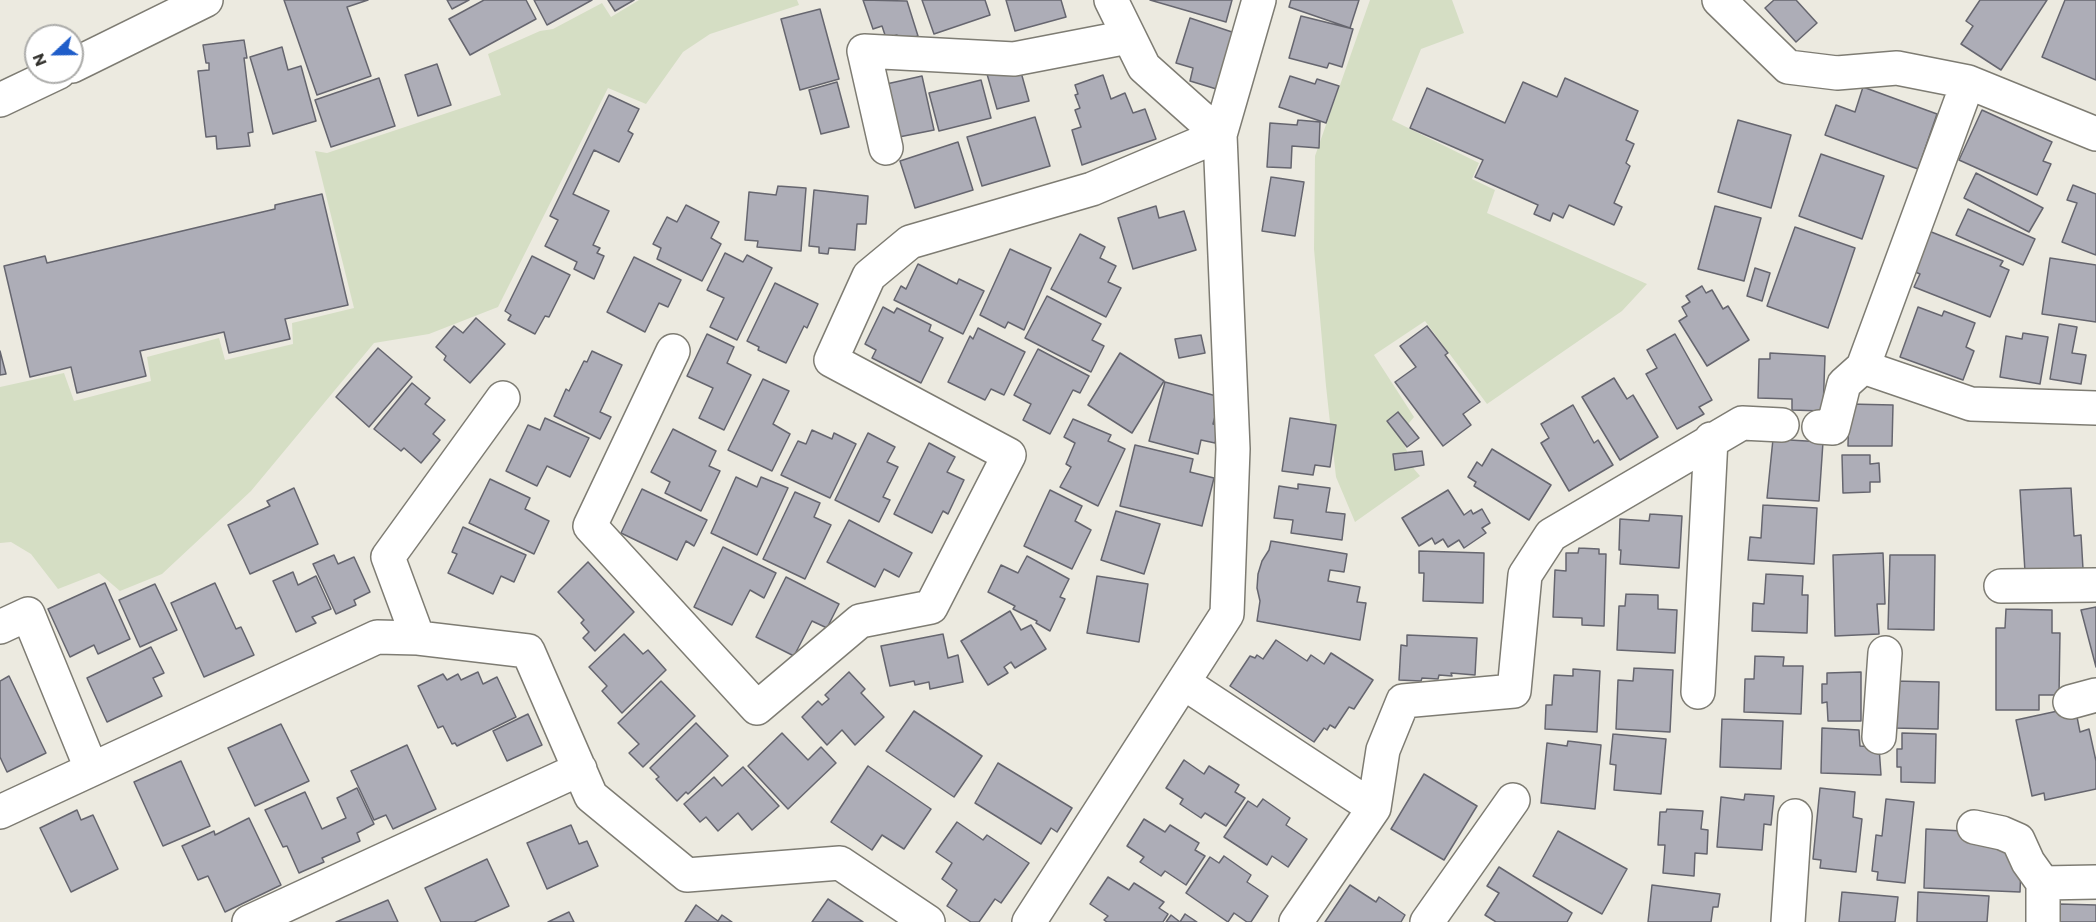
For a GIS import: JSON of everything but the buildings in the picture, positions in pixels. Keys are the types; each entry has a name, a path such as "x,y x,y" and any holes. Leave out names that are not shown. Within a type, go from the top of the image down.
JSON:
{"street":[{"path":"84,60 206,0"},
{"path":"1111,0 1144,67 1220,135"},
{"path":"1029,922 1227,614 1233,449 1220,135 1259,0"},
{"path":"1719,0 1788,67 1837,73 1897,68 1968,82 2096,134"},
{"path":"886,148 864,51 1014,59 1128,37"},
{"path":"1820,427 1833,428 1844,384 1863,367 1968,82"},
{"path":"0,100 34,84"},
{"path":"673,351 590,526 758,708 860,621 931,607 1009,455 831,360 869,276 910,242 1092,189 1220,135"},
{"path":"1863,367 1971,404 2096,408"},
{"path":"418,638 388,557 503,398"},
{"path":"1296,922 1374,808 1383,750 1403,701 1514,692 1525,575 1551,535 1711,439 1742,423 1782,425"},
{"path":"1698,692 1711,439"},
{"path":"2001,586 2096,585"},
{"path":"0,627 28,614 91,768"},
{"path":"0,812 377,637 418,638 528,651 591,796 687,875 840,863 928,922"},
{"path":"1880,736 1885,653"},
{"path":"1184,683 1374,808"},
{"path":"249,922 580,769"},
{"path":"1427,922 1513,800"},
{"path":"1788,922 1795,816"},
{"path":"1974,827 2002,833 2018,840 2028,862 2043,883 2043,922"},
{"path":"2043,883 2096,882"}],"green space":[{"path":"639,0 797,0 799,5 710,34 683,52 646,104 608,88 498,307 429,334 374,343 251,491 162,574 120,591 99,573 58,589 31,554 11,542 0,543 0,387 64,373 74,401 151,381 147,357 219,338 225,360 293,344 292,323 354,308 315,151 327,153 501,95 488,54 540,31 553,29 602,3 611,17"},
{"path":"1370,0 1452,0 1464,33 1421,49 1392,120 1479,163 1472,179 1495,190 1487,213 1647,284 1622,311 1487,404 1425,321 1374,355 1414,417 1400,434 1414,469 1420,476 1355,522 1336,477 1326,386 1314,249 1315,156"}]}
